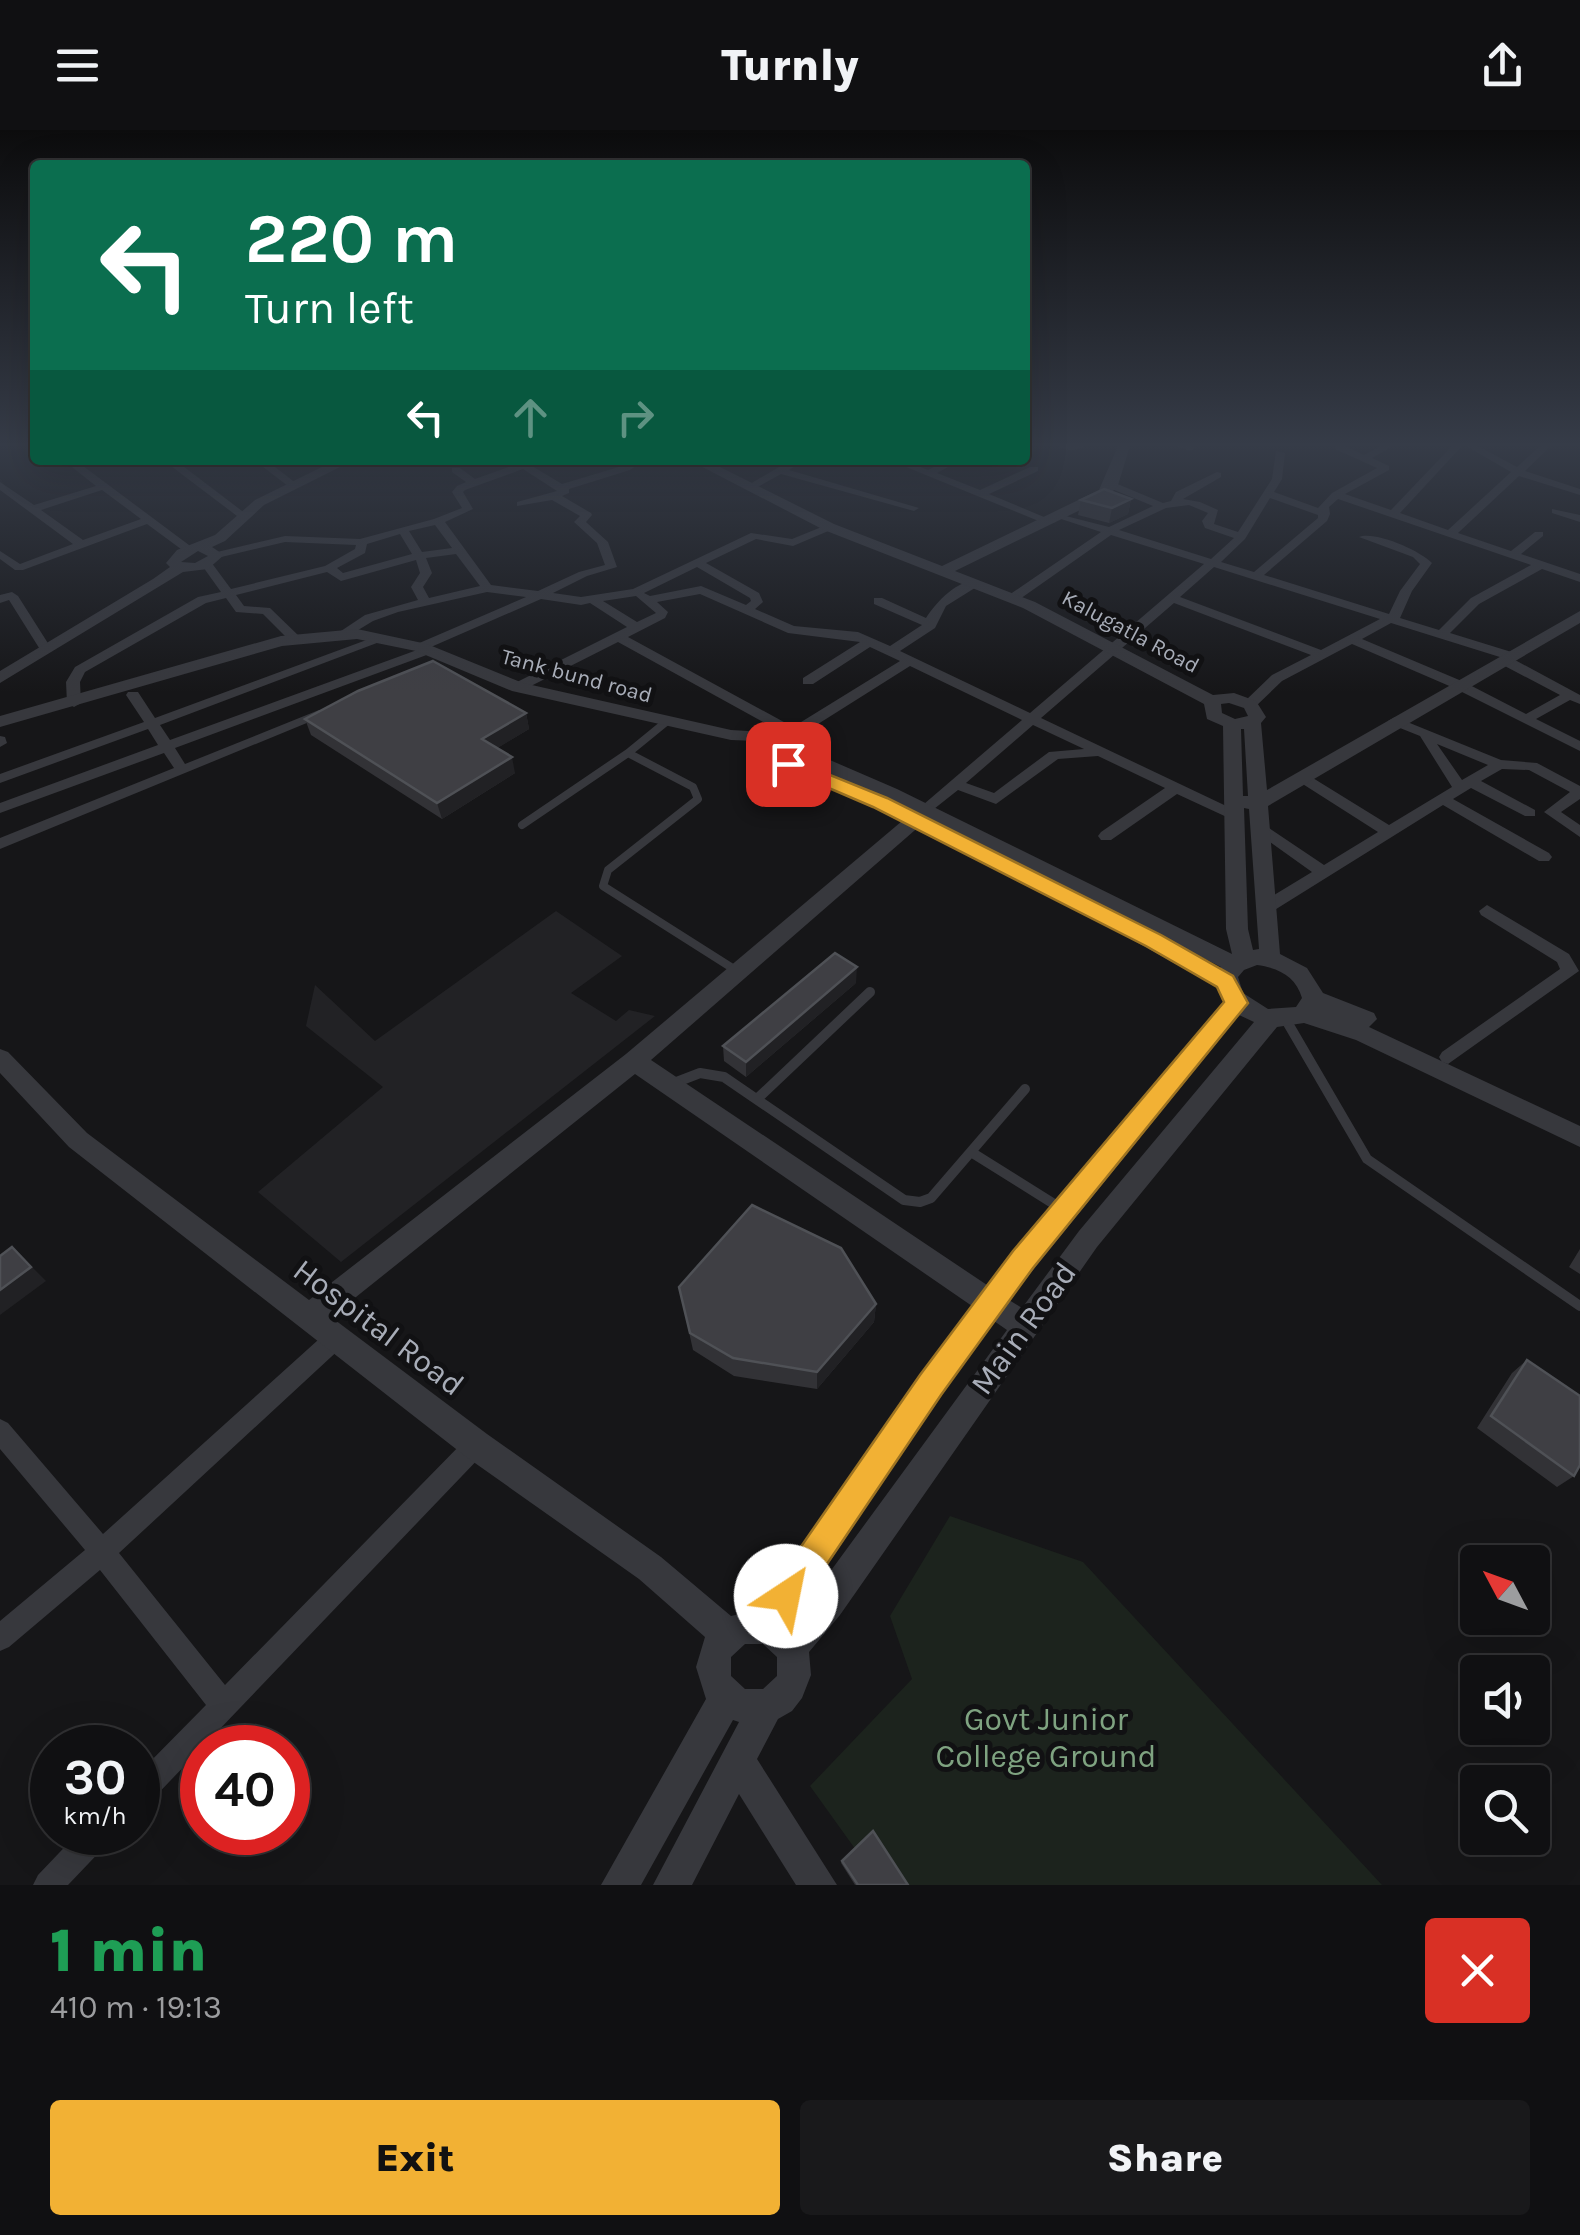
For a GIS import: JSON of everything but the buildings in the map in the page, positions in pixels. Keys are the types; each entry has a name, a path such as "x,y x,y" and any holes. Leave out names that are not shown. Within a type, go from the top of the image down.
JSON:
{"street":[{"path":"61,528 82,545"},
{"path":"18,568 127,528"},
{"path":"164,528 204,554 243,610 266,611 297,641"},
{"path":"2,675 142,595 204,554 231,528"},
{"path":"180,568 174,559 286,540 362,542 411,528"},
{"path":"443,528 487,588"},
{"path":"0,808 425,648 583,574 611,567 602,542 586,528"},
{"path":"345,634 369,618 487,588 593,600 636,592 760,533 793,543 825,528"},
{"name":"Kalugatla Road","path":"834,528 1013,598 1212,702 1228,697 1245,716"},
{"path":"943,570 1036,528"},
{"path":"1090,528 1510,659 1575,697"},
{"path":"1013,598 1121,528"},
{"path":"1218,528 1241,536"},
{"path":"309,1317 634,1062 1212,566 1246,528"},
{"path":"1254,578 1310,528"},
{"path":"1433,528 1580,578"},
{"path":"1450,534 1457,528"},
{"path":"403,530 426,574 417,588 426,602"},
{"path":"1513,555 1540,534"},
{"path":"1235,977 1236,809 1245,716 1277,678 1389,620 1426,563 1416,555 1366,537"},
{"path":"74,703 74,676 86,666 194,604 231,591 329,568 355,556 361,551 362,542"},
{"path":"329,568 341,577 459,550"},
{"path":"0,554 18,568"},
{"path":"698,562 756,596 757,602 746,610"},
{"path":"1441,635 1474,601 1540,565"},
{"path":"18,568 15,591 45,648"},
{"path":"891,651 930,625 942,604 974,583"},
{"path":"650,600 701,590 798,631 850,634 870,641 1098,753 1175,788 1236,809 1259,804 1580,616"},
{"path":"518,687 661,615 650,600 636,592"},
{"path":"1172,598 1322,654"},
{"path":"593,600 637,628"},
{"path":"878,601 930,625"},
{"name":"Tank bund road","path":"297,641 345,634 384,638 425,648 518,687 730,735"},
{"path":"619,637 794,732"},
{"path":"0,779 384,638"},
{"path":"1352,639 1459,684 1580,747"},
{"path":"0,722 281,641 297,641"},
{"path":"0,739 281,650 297,641"},
{"path":"808,681 870,641"},
{"path":"775,742 910,660"},
{"path":"437,668 455,661"},
{"path":"134,696 182,770"},
{"path":"1526,719 1575,697"},
{"name":"Kalugatla Road","path":"1212,702 1213,715 1245,716"},
{"path":"0,844 346,704"},
{"path":"1245,716 1259,804 1270,958"},
{"path":"1395,722 1499,764 1532,766 1580,792 1551,812 1580,832"},
{"path":"730,735 750,734 775,742 1154,940 1235,977 1293,1013 1364,1034 1580,1136"},
{"path":"730,735 746,746 920,815"},
{"path":"1426,737 1466,785 1530,812"},
{"path":"955,784 996,799 1054,755 1098,753"},
{"path":"1268,907 1499,764"},
{"path":"1303,778 1390,832"},
{"path":"1106,836 1175,788"},
{"path":"1442,799 1544,857"},
{"path":"1261,829 1325,873"},
{"path":"1448,1057 1570,971 1563,958 1488,911"},
{"path":"1235,977 1270,958"},
{"path":"1270,958 1305,978 1293,1013"},
{"name":"Main Road","path":"672,1885 764,1710 776,1703 792,1678 778,1637 930,1385 1235,977"},
{"path":"1293,1013 1448,1057 1580,1120"},
{"name":"Main Road","path":"778,1637 828,1603 1088,1239 1293,1013"},
{"name":"Hospital Road","path":"0,1058 78,1140 476,1445 650,1568 728,1635"},
{"path":"634,1062 1024,1326"},
{"path":"0,1638 102,1552 336,1338"},
{"path":"0,1431 224,1706"},
{"path":"160,1771 476,1445"},
{"path":"764,1710 737,1707 726,1698 716,1673 721,1646 728,1635 750,1624 778,1637"},
{"path":"620,1885 726,1698"},
{"path":"738,1759 818,1885"},
{"path":"48,1885 77,1855"}],"lane":[{"path":"522,825 628,753 666,722"},
{"path":"628,753 693,787 699,794 698,800 608,870 603,886 737,971"},
{"path":"757,1099 870,992"},
{"path":"1293,1013 1368,1159 1580,1306"},
{"path":"668,1084 714,1072 904,1200 920,1202 931,1198 1025,1089"},
{"path":"971,1152 1062,1209"}],"shaded area":[{"path":"556,911 622,956 571,993 616,1021 629,1010 655,1016 341,1262 258,1192 383,1087 306,1026 315,985 375,1041"}],"green space":[{"name":"Govt Junior College Ground","path":"950,1516 1083,1562 1382,1885 881,1885 810,1786 912,1679 890,1616"}],"route":[{"path":"786,1596 930,1385 1023,1259 1236,1003 1225,982 1154,940 880,803 788,764"}]}
